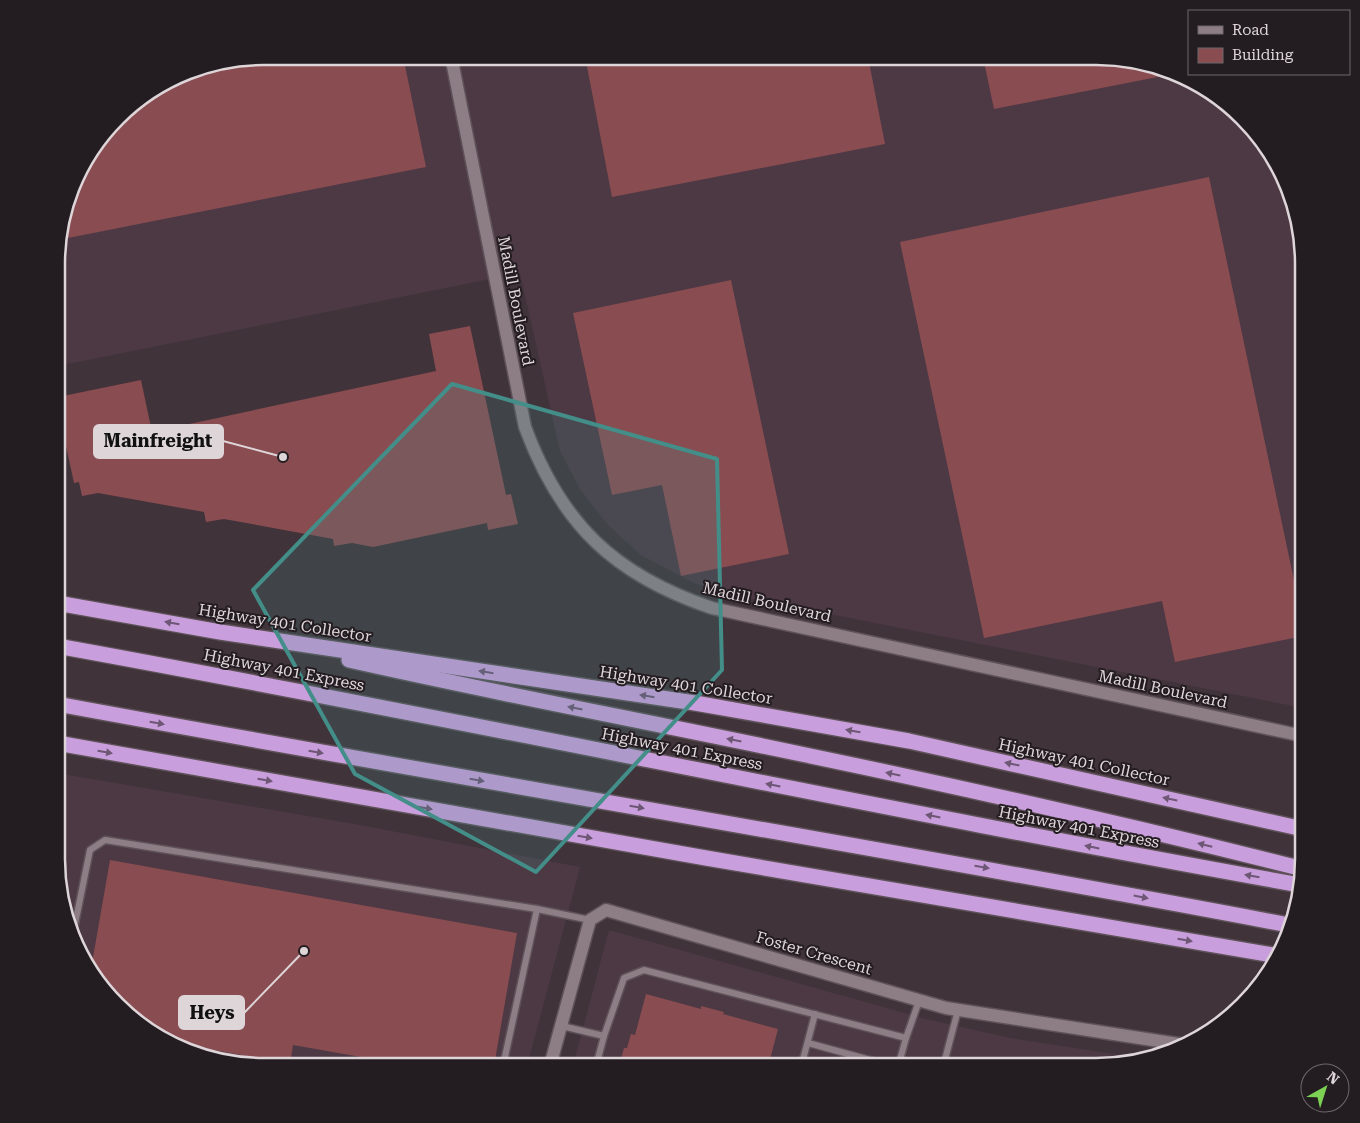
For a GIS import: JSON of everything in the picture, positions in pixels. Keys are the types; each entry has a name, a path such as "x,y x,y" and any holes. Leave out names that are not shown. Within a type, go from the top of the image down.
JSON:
{"highway":[{"name":"Highway 401 Collector","path":"65,604 220,632 695,703 909,742 1295,827"},
{"path":"220,632 473,688 800,754 1116,822 1295,867"},
{"name":"Highway 401 Express","path":"65,647 340,698 1118,852 1293,884"},
{"path":"65,705 330,754 934,858 1284,924"},
{"path":"65,744 716,860 1270,955"},
{"path":"1257,818 1295,824"}],"street":[{"name":"Madill Boulevard","path":"453,65 525,427 539,465 553,490 570,514 610,555 658,587 712,608 1295,734"},
{"name":"Foster Crescent","path":"590,920 606,910 919,1001 958,1010 1172,1043"},
{"path":"552,1058 590,920"}],"lane":[{"path":"76,922 90,850 105,840 537,909 590,920"},
{"path":"505,1058 537,909"},
{"path":"598,1058 624,978 644,970 906,1038"},
{"path":"900,1058 919,1001"},
{"path":"945,1058 958,1010"},
{"path":"804,1058 816,1014"},
{"path":"562,1026 604,1036"},
{"path":"808,1043 864,1058"}],"highlighted area":[{"path":"452,384 717,459 722,670 536,872 355,774 253,590"}],"shaded area":[{"path":"251,65 1109,65 1148,72 1184,85 1207,98 1227,114 1262,153 1280,188 1291,225 1295,251 1295,706 749,598 694,583 641,555 608,525 580,489 560,451 520,273 65,365 65,251 72,212 85,176 98,153 133,114 153,98 176,85 212,72"},
{"path":"65,774 360,825 580,867 529,1058 251,1058 225,1054 188,1043 153,1025 123,1000 98,970 80,935 69,898 65,872"},
{"path":"609,930 926,1019 1010,1038 1124,1056 1109,1058 575,1058"}],"building":[{"path":"251,65 405,65 426,167 67,238 72,212 85,176 98,153 123,123 153,98 176,85 225,69"},
{"path":"587,65 870,65 885,144 612,197"},
{"path":"985,65 1109,65 1135,69 1161,76 994,109"},
{"path":"1209,177 1295,585 1295,638 1175,662 1162,601 984,638 900,242"},
{"path":"731,280 789,554 681,576 662,485 612,495 573,313"},
{"path":"470,326 506,495 511,494 518,524 488,530 487,523 373,547 352,543 334,546 333,539 224,519 206,522 204,512 98,493 82,496 79,482 74,483 65,441 65,396 141,380 152,432 436,371 429,334"},
{"path":"110,860 517,933 495,1058 367,1058 293,1045 291,1058 258,1058 202,1048 176,1038 153,1025 123,1000 98,970 93,960"},
{"path":"646,994 701,1009 701,1006 724,1012 723,1014 778,1029 770,1058 621,1058 624,1048 627,1048 631,1034 635,1035"}],"place":[{"name":"Mainfreight","path":"283,457"},
{"name":"Heys","path":"304,951"}]}
